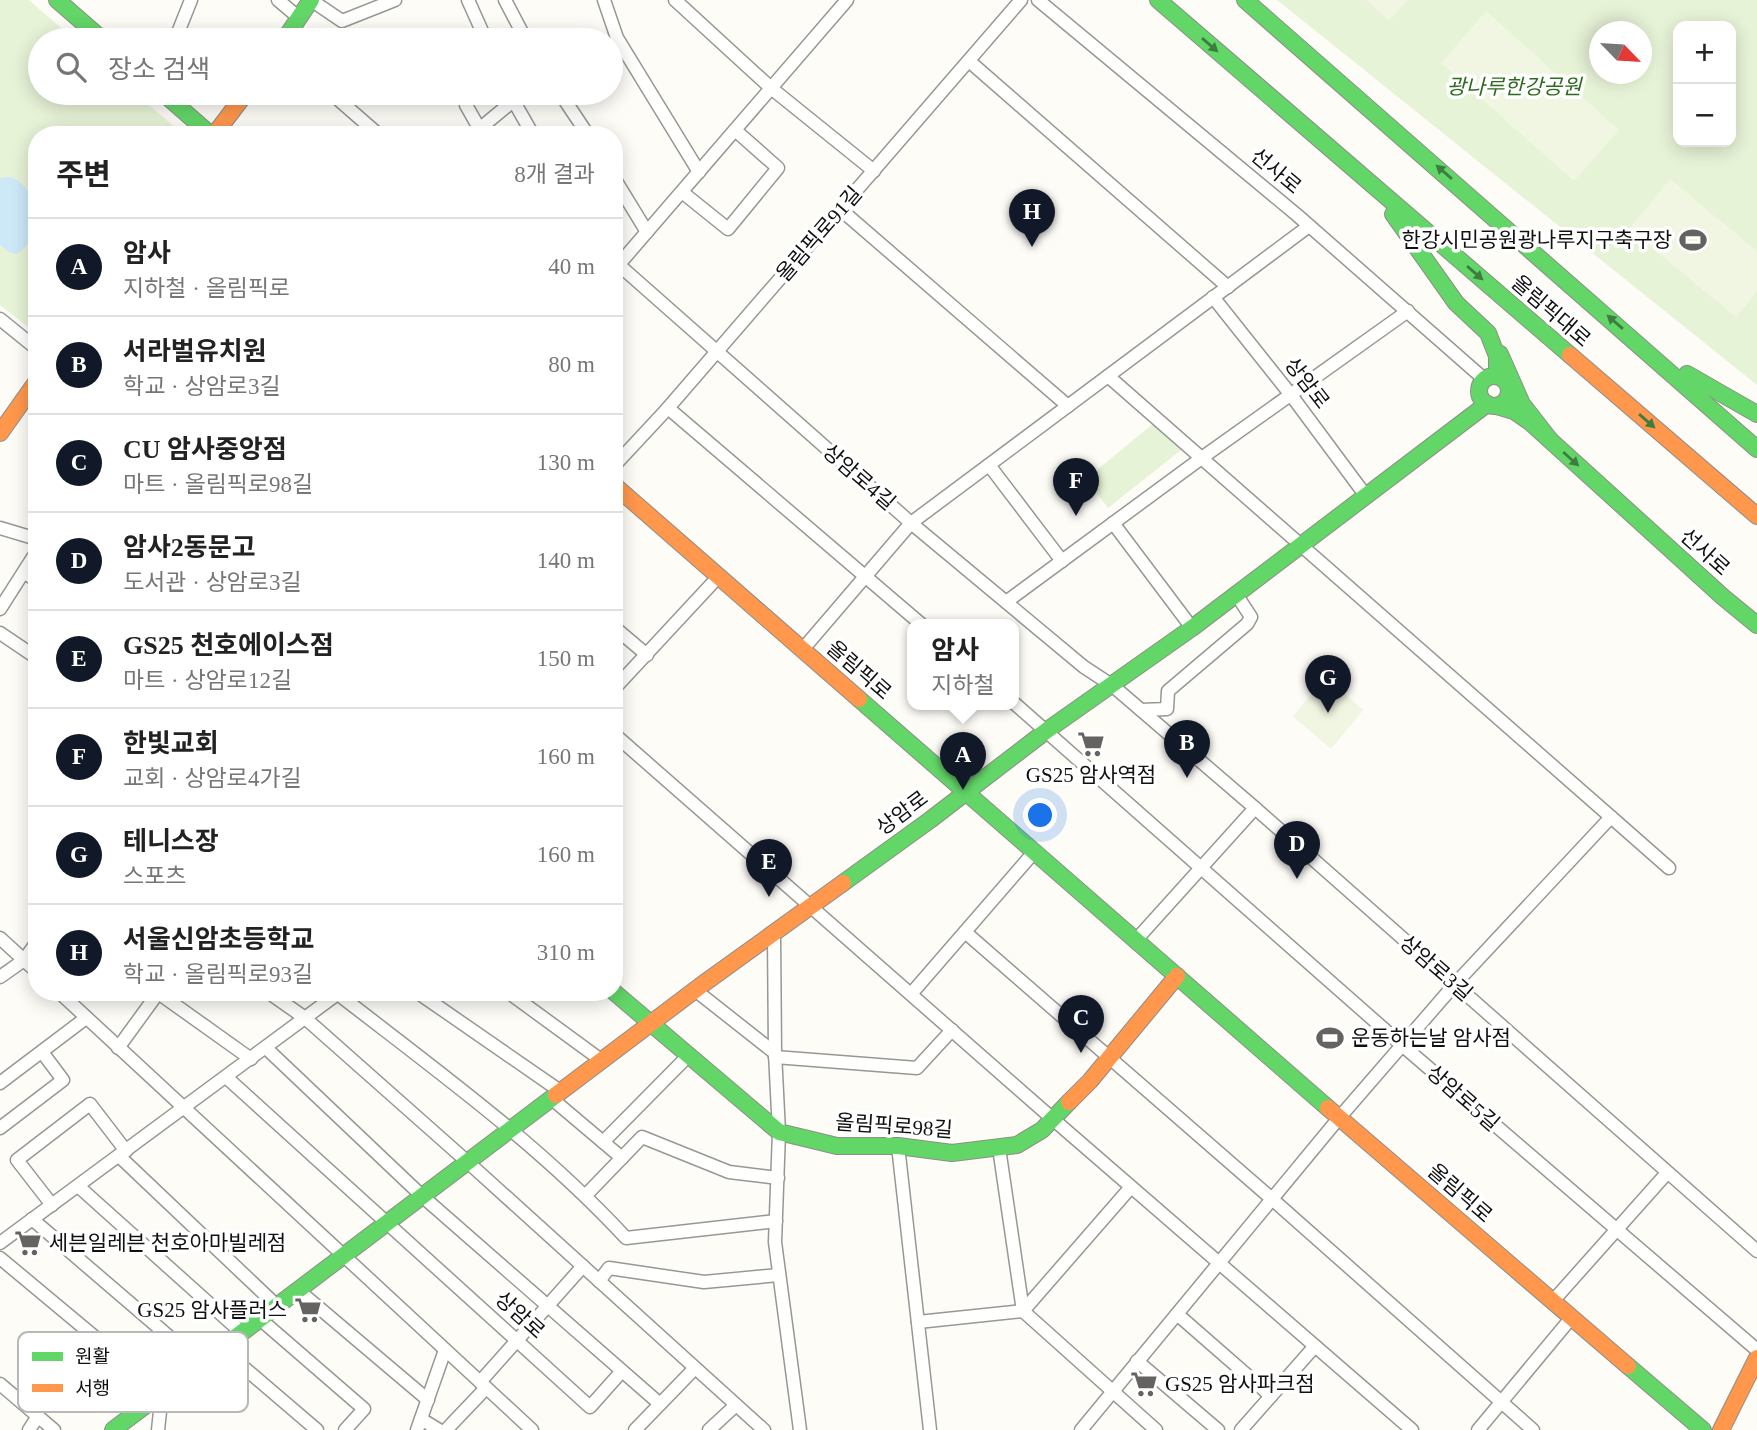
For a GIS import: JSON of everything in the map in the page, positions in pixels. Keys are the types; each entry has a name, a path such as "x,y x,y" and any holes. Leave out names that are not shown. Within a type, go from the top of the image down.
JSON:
{"main road":[{"path":"57,0 89,28"},
{"path":"292,28 311,0"},
{"name":"올림픽대로","path":"1158,0 1757,516"},
{"name":"올림픽대로","path":"1245,0 1757,449"},
{"path":"177,105 202,126"},
{"path":"220,126 237,105"},
{"path":"1373,186 1456,303 1488,333 1522,404 1550,440"},
{"path":"1488,333 1497,356 1490,378 1478,393 1492,405 1506,400 1509,390 1506,381 1490,378"},
{"path":"1645,349 1757,415"},
{"path":"0,433 28,394"},
{"name":"선사로","path":"1492,405 1519,414 1757,625"},
{"name":"상암로","path":"242,1332 650,1023 967,792 1046,731 1113,686 1492,405"},
{"name":"올림픽로","path":"623,493 1339,1118 1703,1430"},
{"name":"올림픽로98길","path":"623,1000 779,1132 837,1146 898,1146 952,1153 1017,1145 1029,1140 1054,1120 1109,1059 1177,976"},
{"path":"1721,1430 1757,1358"},
{"name":"상암로","path":"121,1428 140,1412"}],"street":[{"path":"180,28 191,0"},
{"path":"278,0 299,17"},
{"path":"311,0 342,21 395,0"},
{"path":"468,0 481,28"},
{"path":"505,0 520,28"},
{"path":"604,0 614,28"},
{"path":"675,0 771,88 874,171"},
{"path":"623,258 847,0"},
{"name":"올림픽로91길","path":"623,456 668,408 1021,0"},
{"name":"선사로","path":"1038,0 1490,378"},
{"path":"623,48 699,172"},
{"path":"969,61 1228,287"},
{"path":"345,105 369,126"},
{"path":"466,105 473,126"},
{"path":"481,126 503,105"},
{"path":"516,105 528,126"},
{"path":"568,105 582,126"},
{"path":"682,192 728,229 778,168 735,130"},
{"path":"623,193 647,232"},
{"path":"840,209 1068,406"},
{"path":"803,649 911,523 1309,226"},
{"name":"상암로4길","path":"623,271 911,523 1084,667 1113,686"},
{"name":"상암로","path":"1213,298 1291,394 1366,496"},
{"path":"1006,602 1408,311"},
{"path":"0,319 28,342"},
{"path":"1108,376 1669,868"},
{"path":"668,408 915,619"},
{"path":"989,465 1062,561"},
{"path":"1113,523 1192,628"},
{"path":"0,528 28,536"},
{"path":"0,610 28,566"},
{"path":"24,572 28,575"},
{"path":"623,679 719,576"},
{"path":"1141,710 1167,709 1168,691 1247,624 1251,617 1236,594"},
{"path":"0,633 28,652"},
{"path":"623,635 646,655"},
{"name":"상암로3길","path":"1113,686 1757,1251"},
{"name":"상암로5길","path":"1019,707 1201,870 1757,1350"},
{"path":"623,742 1407,1428"},
{"path":"1136,940 1255,808"},
{"path":"1081,1430 1402,1045 1455,984 1611,817"},
{"path":"911,994 1035,852"},
{"path":"965,932 1533,1430"},
{"path":"774,934 779,1132 775,1242 800,1430"},
{"path":"0,938 28,964"},
{"path":"0,977 28,954"},
{"path":"695,990 775,1055 917,1068 952,1030"},
{"path":"70,1001 532,1430"},
{"path":"118,1048 152,1001"},
{"path":"169,1001 251,1059"},
{"path":"281,1001 305,1018 467,1161 764,1430"},
{"path":"0,1243 328,1001"},
{"path":"349,1001 512,1130 586,1195 626,1237 776,1221"},
{"path":"428,1001 555,1094 622,1158"},
{"path":"520,1001 601,1060"},
{"path":"0,1083 86,1018"},
{"name":"상암로","path":"266,1048 422,1196 660,1404"},
{"path":"0,1128 62,1080 42,1052"},
{"path":"603,1142 688,1056"},
{"name":"상암로","path":"226,1077 590,1407 622,1371"},
{"path":"52,1205 17,1160 90,1104 123,1153 277,1306"},
{"path":"586,1195 642,1138 729,1172 778,1178"},
{"path":"898,1146 930,1430"},
{"path":"999,1148 1023,1311 1156,1430"},
{"path":"1553,1301 1667,1173"},
{"path":"78,1186 242,1332"},
{"path":"918,1322 1023,1311 1131,1187"},
{"path":"32,1219 164,1332"},
{"path":"0,1258 88,1332"},
{"path":"446,1430 517,1340 583,1266"},
{"path":"599,1281 609,1268 704,1282 779,1275"},
{"path":"298,1290 428,1400"},
{"path":"1177,1314 1271,1396"},
{"path":"1478,1430 1572,1317"},
{"path":"260,1319 364,1409 345,1430"},
{"path":"1241,1430 1315,1346"},
{"path":"439,1430 419,1424 445,1350"},
{"path":"1137,1361 1218,1430"},
{"path":"635,1430 695,1368"},
{"path":"248,1370 317,1430"},
{"path":"0,1384 18,1399"},
{"path":"709,1430 736,1405"},
{"path":"33,1412 54,1430"},
{"path":"158,1430 160,1412"},
{"path":"29,1430 38,1416"}],"green space":[{"path":"0,0 29,0 61,28 28,28 28,105 149,105 174,126 28,126 28,327 0,305"},
{"name":"광나루한강공원","path":"1277,0 1757,0 1757,385"},
{"path":"1366,0 1408,0 1389,21"},
{"path":"1486,11 1619,130 1574,181 1441,63"},
{"name":"한강시민공원광나루지구축구장","path":"1670,179 1757,251 1757,292 1736,317 1629,229"},
{"path":"1154,423 1181,450 1108,508 1086,479"},
{"path":"1326,677 1363,710 1331,749 1293,716"}],"water":[{"path":"7,177 18,181 28,193 28,241 16,254 0,245 0,178"}],"traffic: fast":[{"path":"57,0 89,28"},
{"path":"292,28 311,0"},
{"path":"1158,0 1570,355"},
{"path":"1245,0 1757,449"},
{"path":"177,105 201,126"},
{"path":"1393,214 1456,303 1488,333 1497,356 1497,376"},
{"path":"1500,354 1522,404 1550,440"},
{"path":"1687,374 1757,414"},
{"path":"1494,376 1505,380 1509,391 1505,402 1494,406 1483,402 1479,391 1483,380 1494,376"},
{"path":"843,883 1046,731 1192,628 1487,404"},
{"path":"1497,406 1514,411 1530,422 1757,625"},
{"path":"859,699 1328,1108"},
{"path":"623,1000 779,1132 837,1146 898,1146 952,1153 1017,1145 1042,1130 1069,1102"},
{"path":"243,1332 556,1095"},
{"path":"1628,1366 1703,1430"},
{"path":"113,1430 137,1412"}],"traffic: slow":[{"path":"221,126 237,105"},
{"path":"1570,355 1757,516"},
{"path":"0,433 28,394"},
{"path":"623,493 859,699"},
{"path":"556,1095 843,883"},
{"path":"1069,1102 1090,1081 1177,976"},
{"path":"1328,1108 1628,1366"},
{"path":"1721,1430 1757,1358"}],"place":[{"name":"한강시민공원광나루지구축구장","path":"1693,240"},
{"name":"서울신암초등학교","path":"1032,247"},
{"name":"한빛교회","path":"1076,516"},
{"name":"테니스장","path":"1328,713"},
{"name":"GS25 암사역점","path":"1091,744"},
{"name":"서라벌유치원","path":"1187,778"},
{"name":"암사","path":"963,790"},
{"name":"암사2동문고","path":"1297,879"},
{"name":"GS25 천호에이스점","path":"769,897"},
{"name":"운동하는날 암사점","path":"1330,1038"},
{"name":"CU 암사중앙점","path":"1081,1053"},
{"name":"세븐일레븐 천호아마빌레점","path":"28,1243"},
{"name":"GS25 암사플러스","path":"308,1310"},
{"name":"GS25 암사파크점","path":"1144,1384"}]}
